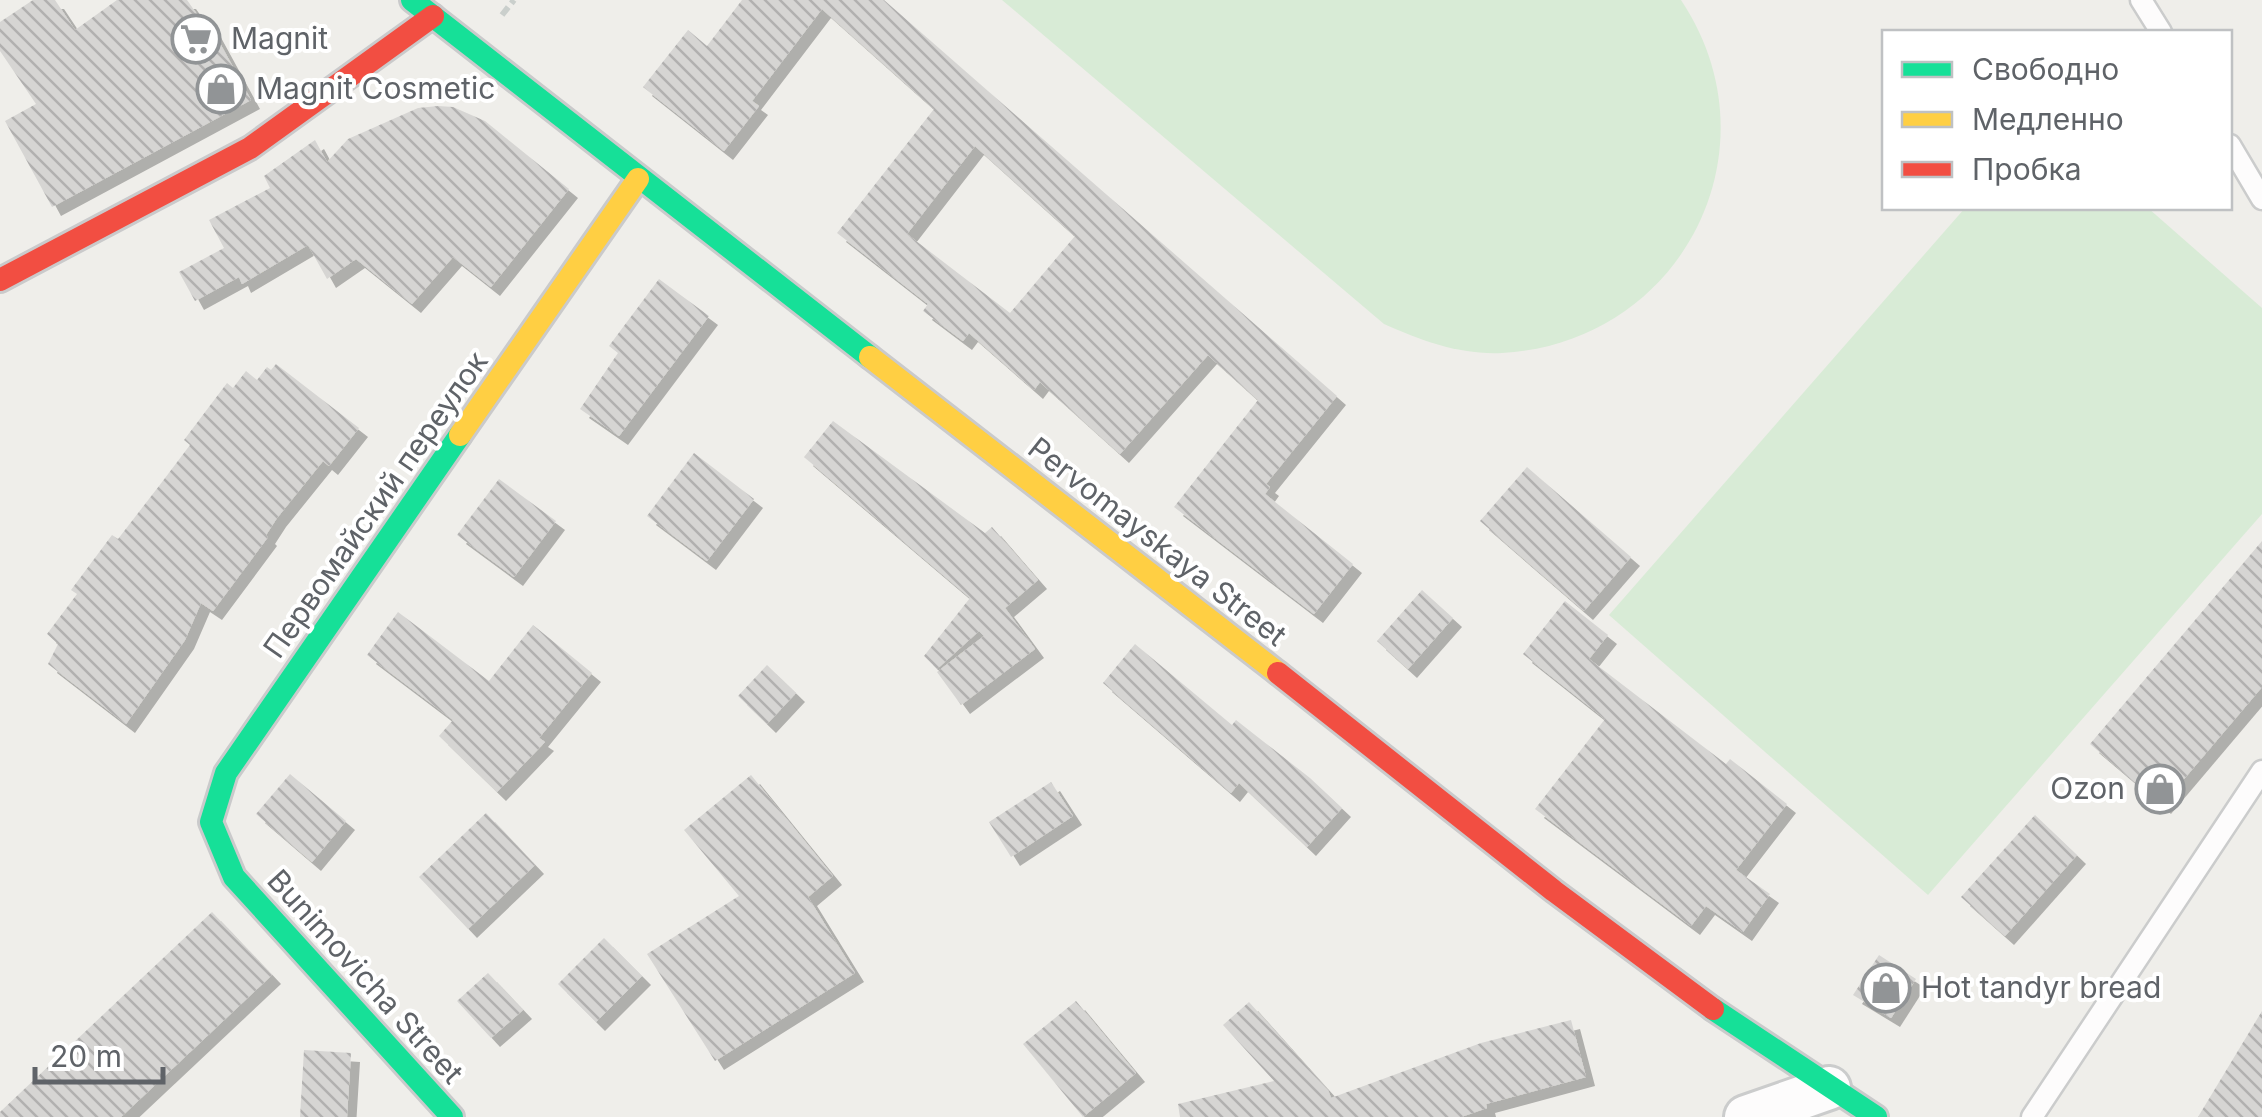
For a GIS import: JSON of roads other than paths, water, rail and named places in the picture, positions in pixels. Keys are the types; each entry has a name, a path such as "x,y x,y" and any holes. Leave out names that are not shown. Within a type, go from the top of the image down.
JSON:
{"street":[{"name":"Pervomayskaya Street","path":"412,0 638,180 1634,950 1876,1117"},
{"path":"0,280 250,148 432,16"},
{"name":"Первомайский переулок","path":"234,878 211,822 226,773 638,180"},
{"name":"Bunimovicha Street","path":"234,878 452,1117"},
{"path":"1746,1117 1829,1088"}],"lane":[{"path":"2141,0 2160,30"},
{"path":"2232,148 2262,198"},
{"path":"2032,1117 2262,771"}],"place":[{"name":"Magnit","path":"196,39"},
{"name":"Magnit Cosmetic","path":"221,89"},
{"name":"Ozon","path":"2160,789"},
{"name":"Hot tandyr bread","path":"1886,988"}]}
